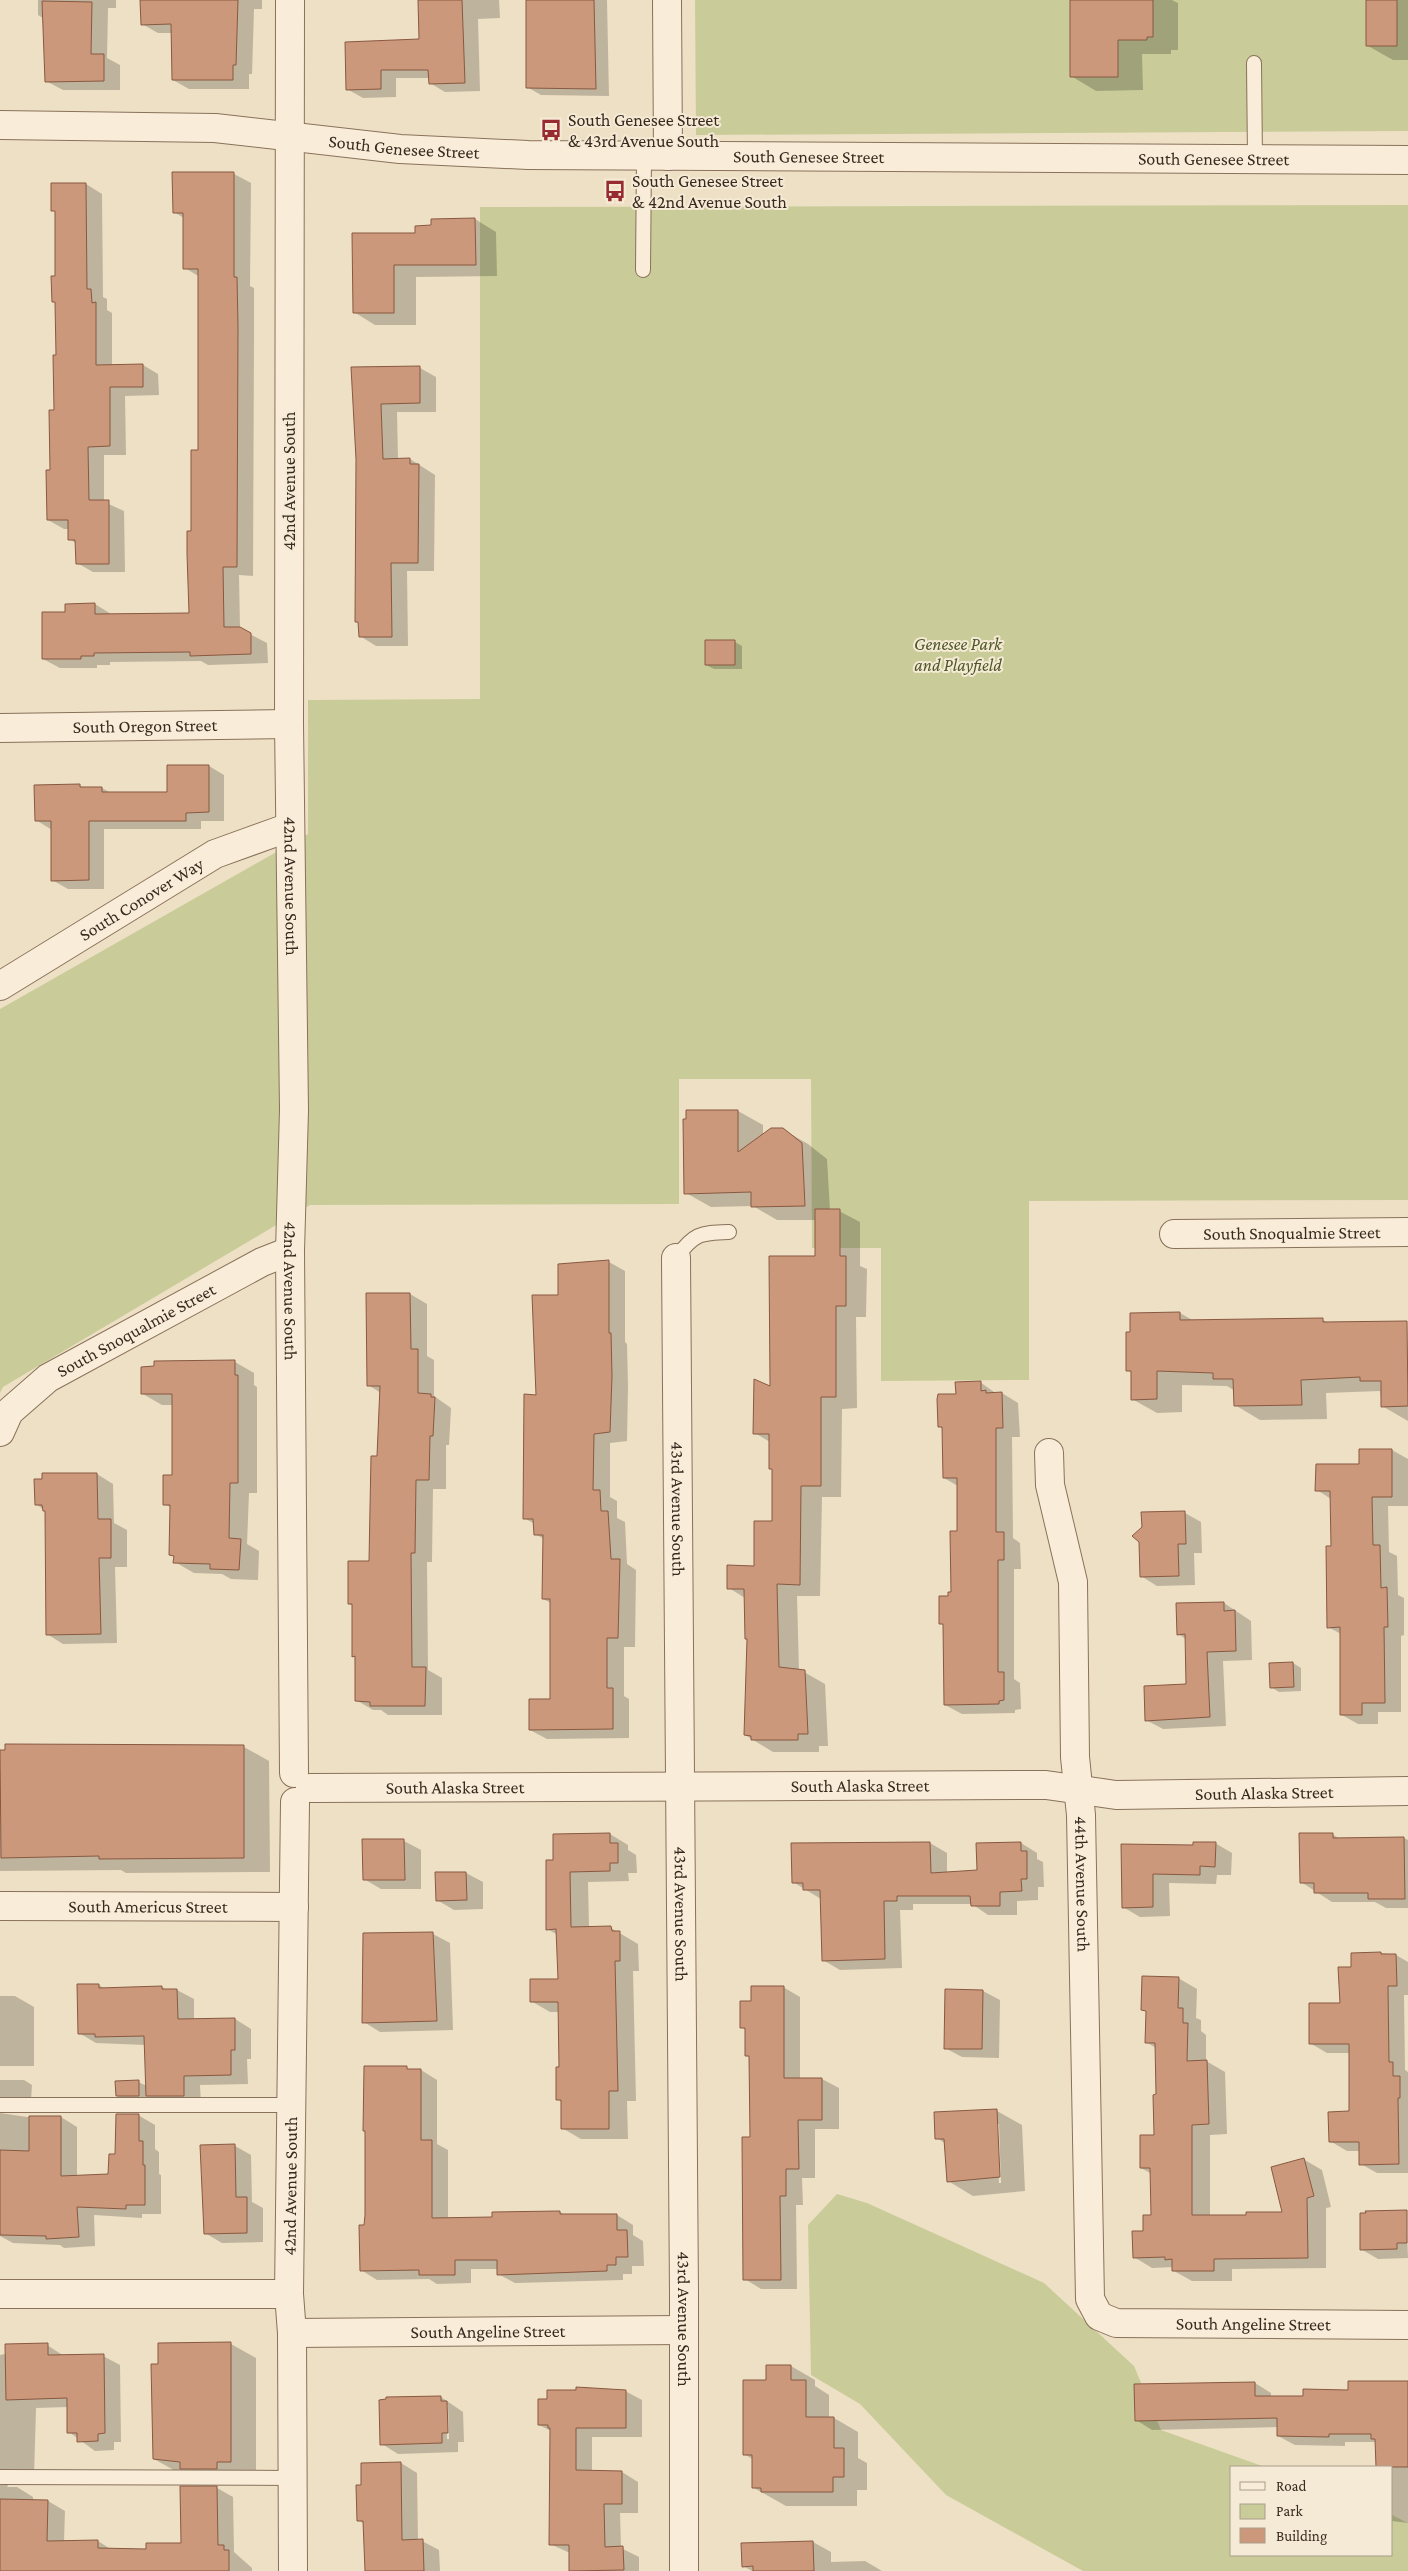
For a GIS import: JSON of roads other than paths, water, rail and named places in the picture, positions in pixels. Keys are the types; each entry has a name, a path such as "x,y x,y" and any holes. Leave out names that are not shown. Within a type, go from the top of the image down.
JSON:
{"street":[{"name":"42nd Avenue South","path":"290,0 289,724 294,1110 290,1251 300,1787 294,1907 289,2294 292,2333 294,2571"},
{"path":"656,156 667,0"},
{"name":"South Genesee Street","path":"0,125 214,128 420,150 528,155 1408,160"},
{"name":"South Oregon Street","path":"0,728 289,724"},
{"name":"South Conover Way","path":"0,986 214,854 290,827"},
{"name":"South Snoqualmie Street","path":"1174,1234 1408,1232"},
{"name":"South Snoqualmie Street","path":"0,1432 9,1412 48,1378 262,1262 290,1251"},
{"name":"43rd Avenue South","path":"676,1258 681,1787 684,2571"},
{"name":"44th Avenue South","path":"1050,1453 1050,1485 1073,1582 1075,1757 1081,1825 1090,2299 1099,2316"},
{"name":"South Alaska Street","path":"300,1787 681,1787 1046,1784 1116,1795 1408,1791"},
{"name":"South Americus Street","path":"0,1906 294,1907"},
{"path":"0,2294 289,2294"},
{"name":"South Angeline Street","path":"1099,2316 1116,2324 1408,2325"},
{"name":"South Angeline Street","path":"292,2333 684,2330"}],"lane":[{"path":"1254,63 1255,160"},
{"path":"643,270 656,156"},
{"path":"676,1258 688,1242 700,1233 729,1232"},
{"path":"0,2105 291,2105"},
{"path":"0,2478 293,2478"}],"place":[{"name":"South Genesee Street & 43rd Avenue South","path":"551,130"},
{"name":"South Genesee Street & 42nd Avenue South","path":"615,191"}],"park label":[{"name":"Genesee Park and Playfield","path":"958,654"}]}
